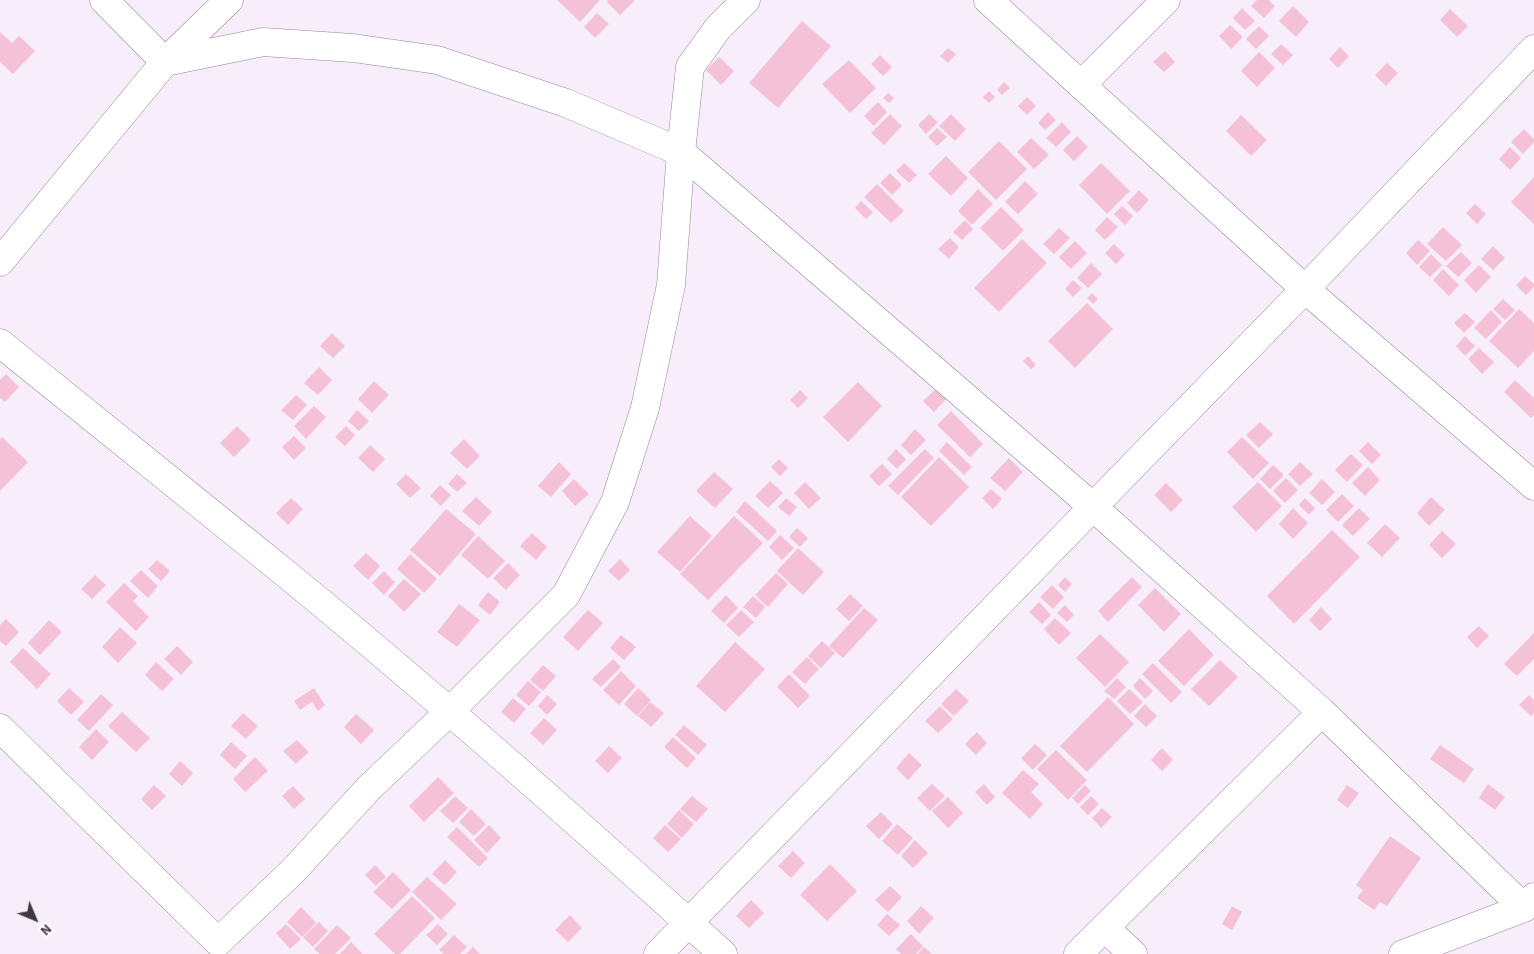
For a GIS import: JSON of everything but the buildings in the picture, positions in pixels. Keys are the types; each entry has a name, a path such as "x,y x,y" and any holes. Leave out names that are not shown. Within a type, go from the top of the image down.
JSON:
{"street":[{"path":"104,0 165,62"},
{"path":"0,262 165,62 229,0"},
{"path":"2,734 211,948 293,871 369,788 449,712 566,595 615,502 645,408 671,285 681,152 690,67 718,28 746,0"},
{"path":"988,0 1305,289 1534,486"},
{"path":"1081,85 1166,0"},
{"path":"165,62 263,42 353,48 437,60 566,103 681,152 1092,506 1322,712 1529,902 1403,954"},
{"path":"658,954 1305,289 1534,49"},
{"path":"0,343 286,574 449,712 723,954"},
{"path":"1078,954 1322,712"},
{"path":"1104,928 1133,954"}]}
